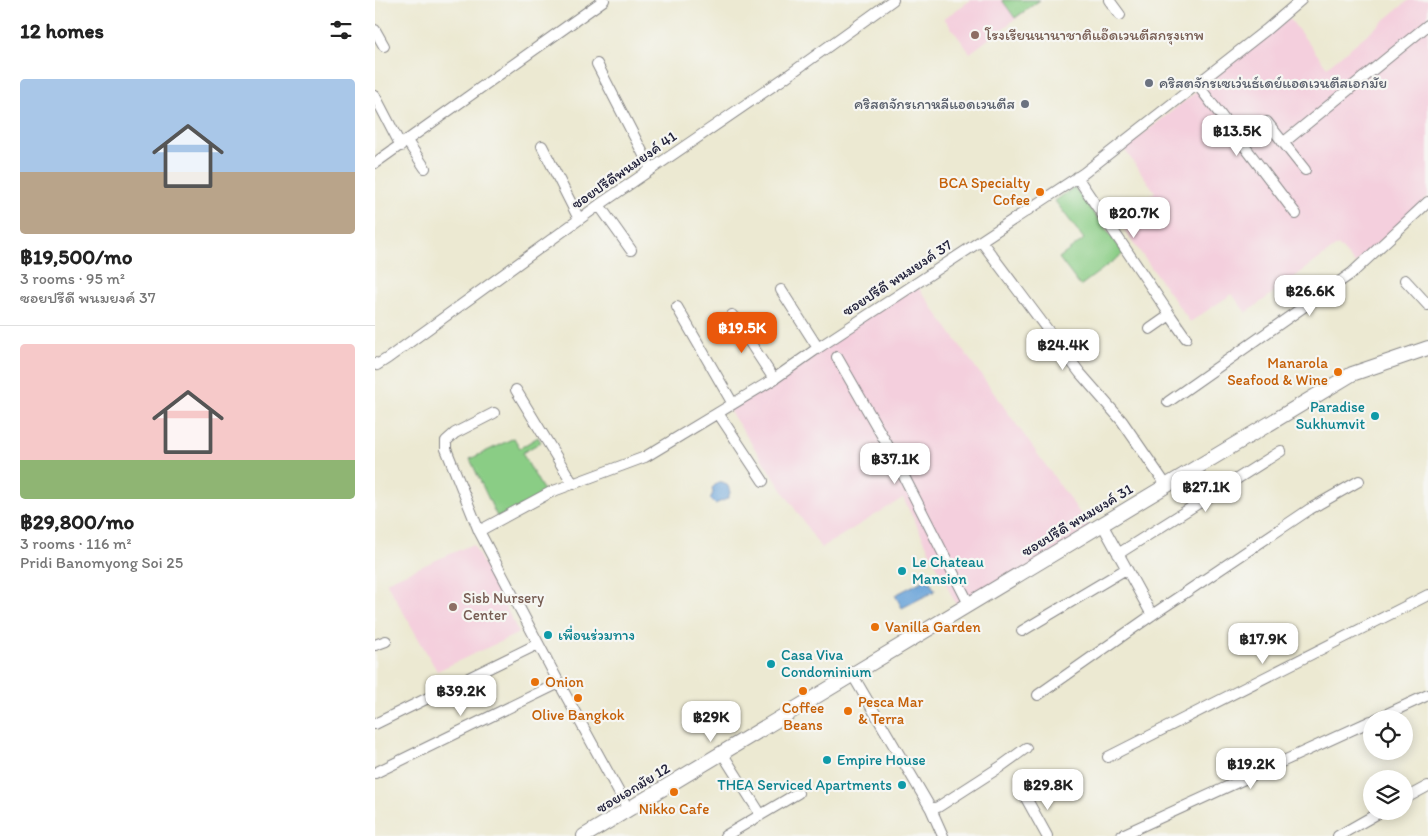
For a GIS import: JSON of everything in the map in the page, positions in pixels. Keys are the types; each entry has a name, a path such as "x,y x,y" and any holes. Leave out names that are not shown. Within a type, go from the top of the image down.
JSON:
{"street":[{"path":"375,163 604,0"},
{"name":"ซอยปรีดีพนมยงค์ 41","path":"375,363 377,365 388,358 599,205 783,79 893,0"},
{"path":"1109,0 1120,15"},
{"name":"ซอยปรีดี พนมยงค์ 37","path":"479,531 543,496 645,457 773,379 1077,177 1301,0"},
{"path":"1283,143 1428,25"},
{"path":"375,30 384,46"},
{"path":"597,64 651,169"},
{"path":"1197,84 1296,214"},
{"path":"375,96 404,144 425,168"},
{"path":"1267,122 1305,170"},
{"path":"541,146 579,220"},
{"path":"1077,177 1186,338"},
{"path":"1168,402 1352,273 1428,202"},
{"path":"599,205 631,250"},
{"path":"981,241 1079,373 1122,420 1166,485"},
{"path":"1405,280 1428,305"},
{"path":"781,290 818,348"},
{"path":"677,307 733,404"},
{"path":"1150,329 1170,314"},
{"path":"732,315 773,379"},
{"name":"ซอยปรีดี พนมยงค์ 31","path":"852,674 1352,374 1428,348"},
{"path":"837,357 892,454 969,604"},
{"path":"516,390 573,484"},
{"path":"494,413 455,433 446,441 446,449 479,531 628,809"},
{"path":"718,413 763,482"},
{"path":"1118,554 1281,451"},
{"path":"1038,695 1152,615 1310,509 1359,481"},
{"path":"1101,524 1152,615"},
{"path":"1022,631 1126,569"},
{"path":"1108,757 1428,595"},
{"path":"375,646 386,641"},
{"path":"375,724 538,644"},
{"path":"852,674 931,809 944,836"},
{"name":"ซอยเอกมัย 12","path":"584,836 852,674"},
{"path":"375,774 559,683"},
{"path":"1396,710 1428,695"},
{"path":"1121,836 1363,725"},
{"path":"931,809 938,807 1026,748"},
{"path":"723,753 761,815"},
{"path":"1413,794 1428,786"},
{"path":"725,836 798,792"},
{"path":"1026,798 1047,836"},
{"path":"1338,836 1366,820"}],"shaded area":[{"name":"โรงเรียนนานาชาติแอ๊ดเวนตีสกรุงเทพ","path":"971,0 1041,0 970,53 944,18"},
{"path":"1409,0 1428,0 1428,197 1355,264 1338,245 1246,313 1232,294 1190,322 1116,218 1155,192 1124,149 1289,18 1327,67"},
{"path":"916,284 1092,530 959,610 903,498 821,548 727,407"},
{"name":"Sisb Nursery Center","path":"473,544 519,633 437,671 386,582"}],"green space":[{"path":"1002,0 1040,0 1015,18"},
{"path":"1074,187 1124,253 1080,286 1059,258 1084,239 1055,201"},
{"path":"538,437 541,442 522,453 545,493 498,519 470,459 514,438 520,448"}],"water":[{"path":"718,482 727,484 730,493 727,499 715,504 710,499 713,493 712,488"},
{"path":"928,578 935,591 902,608 895,595"}],"place":[{"name":"โรงเรียนนานาชาติแอ๊ดเวนตีสกรุงเทพ","path":"975,35"},
{"name":"คริสตจักรเซเว่นธ์เดย์แอดเวนตีสเอกมัย","path":"1149,83"},
{"name":"คริสตจักรเกาหลีแอดเวนตีส","path":"1025,104"},
{"name":"BCA Specialty Cofee","path":"1040,192"},
{"name":"Manarola Seafood & Wine","path":"1338,372"},
{"name":"Paradise Sukhumvit","path":"1375,416"},
{"name":"Le Chateau Mansion","path":"902,571"},
{"name":"Sisb Nursery Center","path":"453,607"},
{"name":"Vanilla Garden","path":"875,627"},
{"name":"เพื่อนร่วมทาง","path":"548,635"},
{"name":"Casa Viva Condominium","path":"771,664"},
{"name":"Onion","path":"535,682"},
{"name":"Coffee Beans","path":"803,691"},
{"name":"Olive Bangkok","path":"578,698"},
{"name":"Pesca Mar & Terra","path":"848,711"},
{"name":"Empire House","path":"827,760"},
{"name":"THEA Serviced Apartments","path":"902,785"},
{"name":"Nikko Cafe","path":"674,792"}]}
